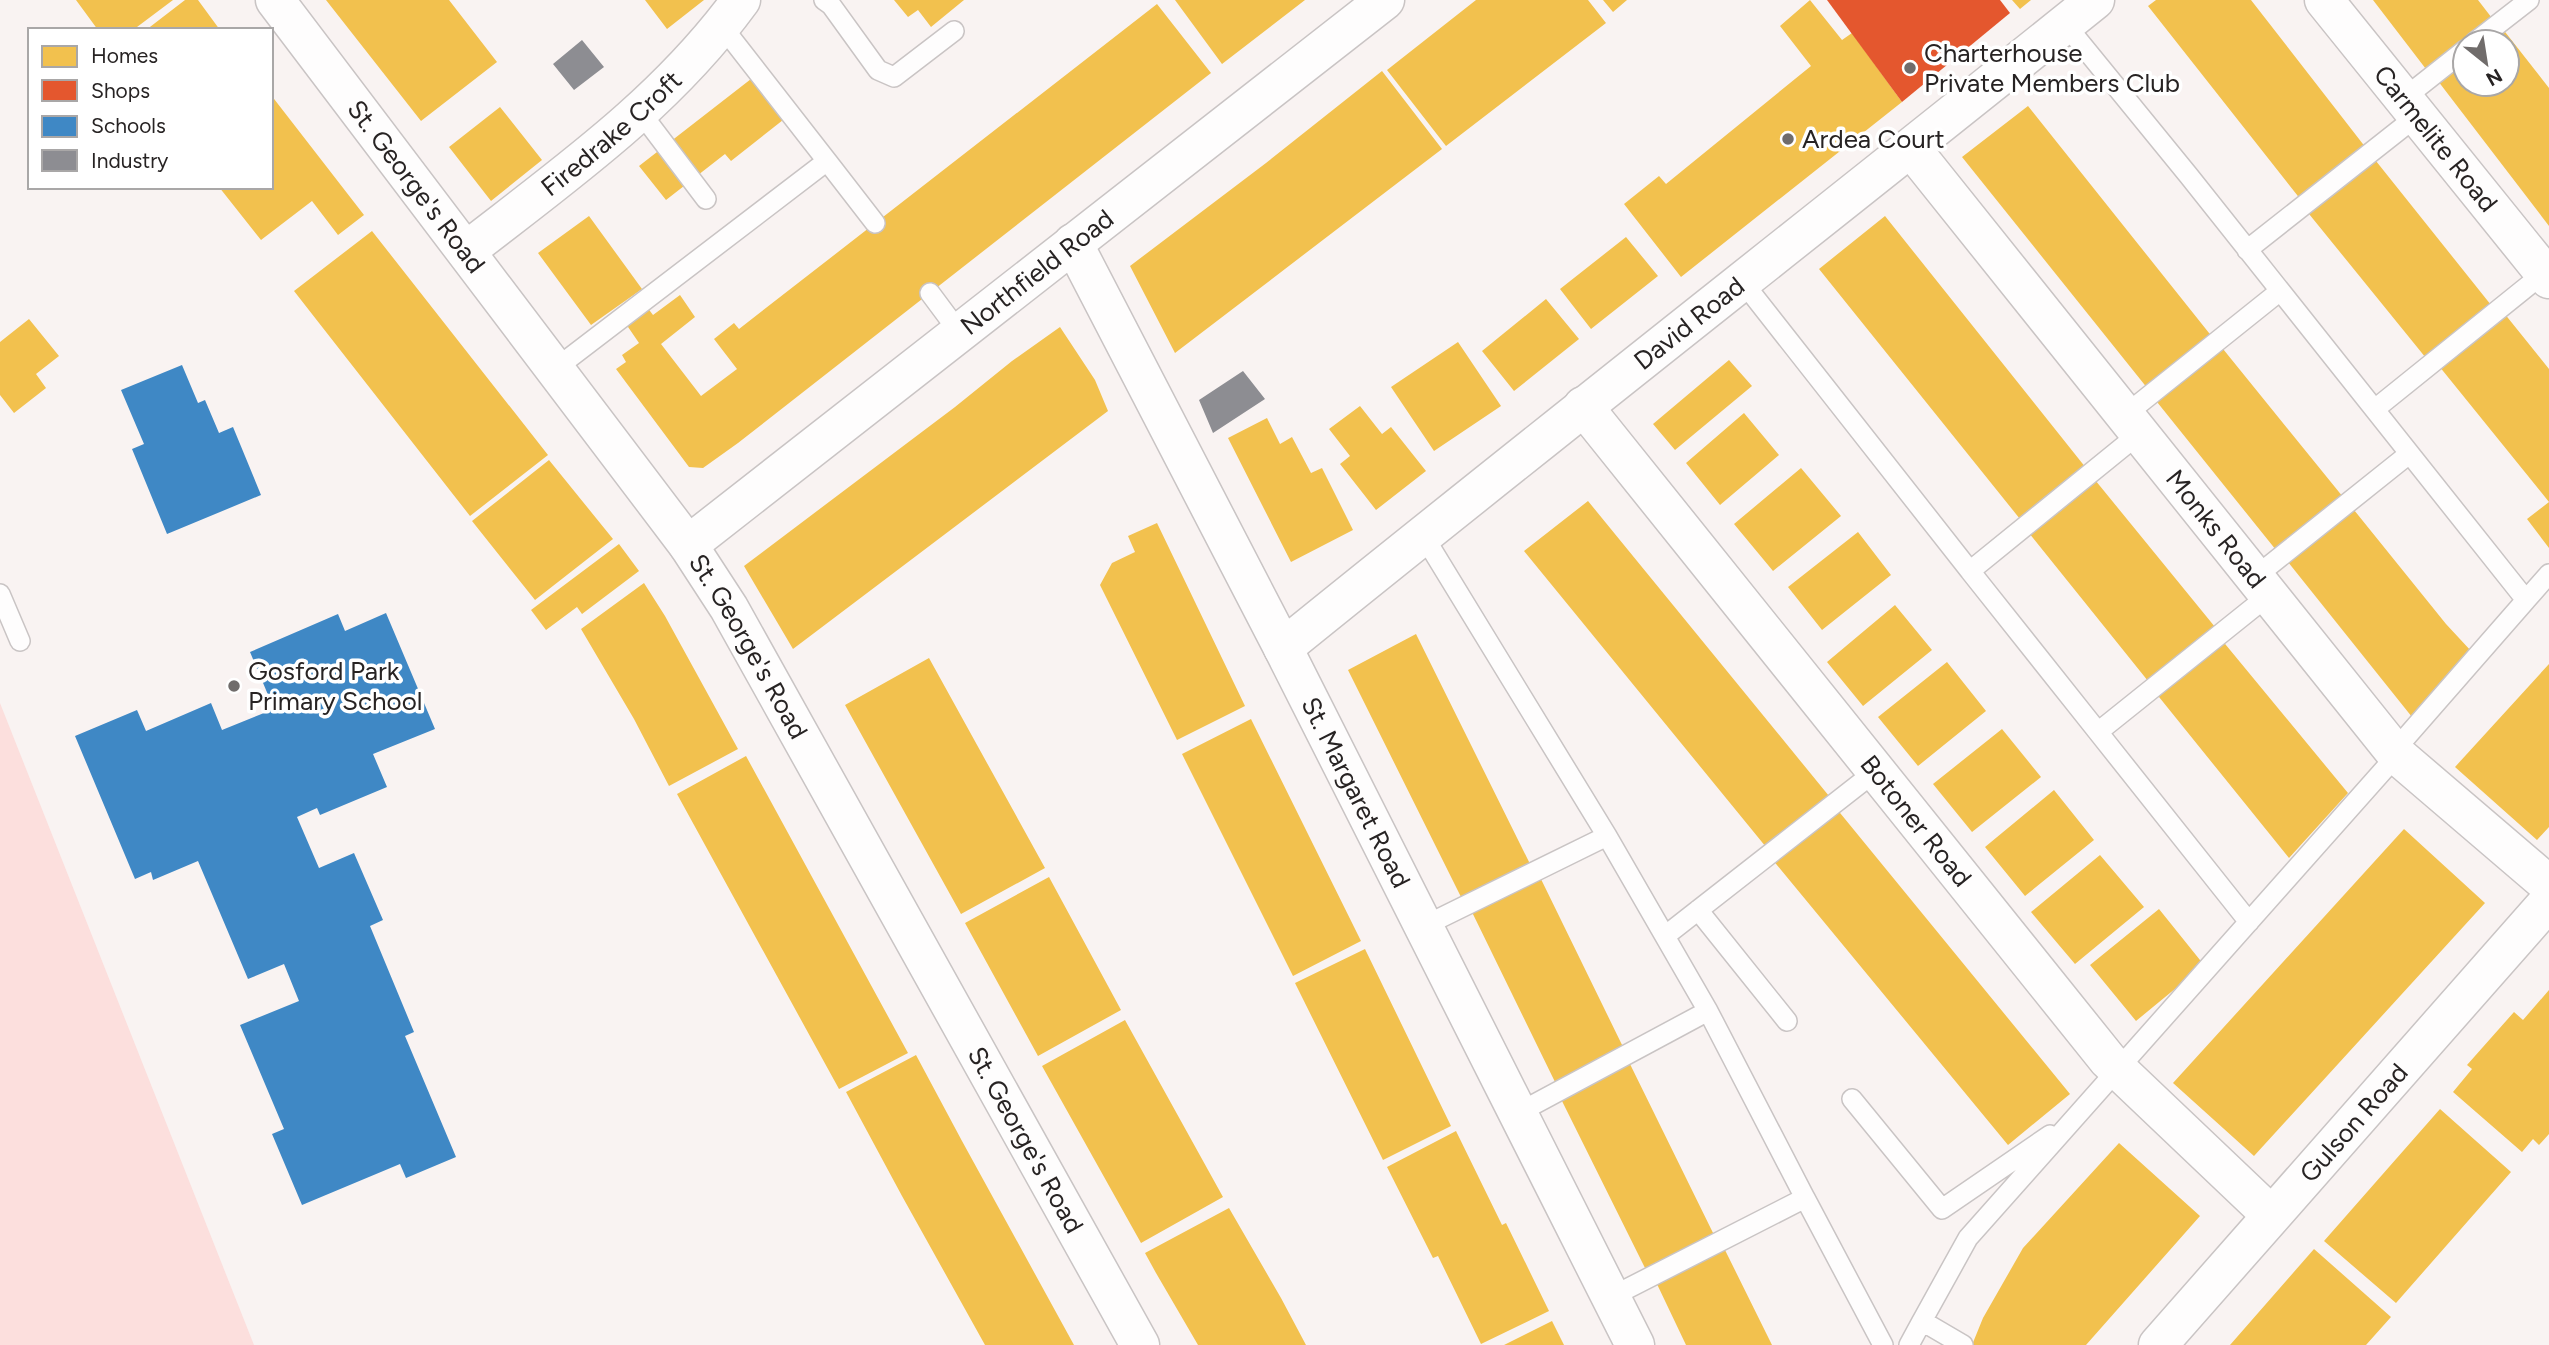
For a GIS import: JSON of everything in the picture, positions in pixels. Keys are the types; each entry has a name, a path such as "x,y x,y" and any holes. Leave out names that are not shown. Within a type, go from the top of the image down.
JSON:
{"street":[{"name":"St. George's Road","path":"275,0 688,545 729,608 1140,1345"},
{"name":"Northfield Road","path":"688,545 1385,0"},
{"name":"David Road","path":"1283,648 2095,0"},
{"name":"Carmelite Road","path":"2324,0 2410,107 2544,264"},
{"name":"Firedrake Croft","path":"466,251 641,113 697,54 731,12"},
{"name":"Monks Road","path":"1911,148 2395,753 2549,885"},
{"name":"St. Margaret Road","path":"1073,243 1283,648 1635,1345"},
{"name":"Botoner Road","path":"1583,406 2118,1069 2271,1215"},
{"name":"Gulson Road","path":"2158,1345 2549,901"}],"lane":[{"path":"824,0 831,5 878,70 894,77 954,31"},
{"path":"2493,28 2529,0"},
{"path":"731,12 828,161 875,223"},
{"path":"2065,24 2526,600"},
{"path":"2247,250 2410,107 2451,65"},
{"path":"641,113 706,199"},
{"path":"555,369 828,161"},
{"path":"2375,409 2544,264"},
{"path":"1742,281 2249,922"},
{"path":"1970,570 2280,291"},
{"path":"930,293 960,332"},
{"path":"2098,732 2409,454"},
{"path":"1423,535 1607,836 1708,1011 1883,1345"},
{"path":"1909,1345 1968,1238 2249,922 2549,574"},
{"path":"0,594 20,641"},
{"path":"1665,936 1876,771"},
{"path":"1424,926 1607,836"},
{"path":"1698,910 1787,1021"},
{"path":"1518,1113 1708,1011"},
{"path":"1852,1099 1942,1209 2074,1118"},
{"path":"1611,1297 1805,1198"},
{"path":"1922,1321 1963,1345"}],"shaded area":[{"path":"0,703 254,1345 0,1345"}],"building: Homes":[{"path":"76,0 173,0 136,28 97,28"},
{"path":"185,0 198,0 219,28 149,28"},
{"path":"326,0 449,0 497,62 421,121"},
{"path":"645,0 704,0 667,29"},
{"path":"894,0 964,0 931,27 918,10 908,17"},
{"path":"1175,0 1305,0 1222,64"},
{"path":"1476,0 1588,0 1606,23 1446,146 1387,70"},
{"path":"1603,0 1627,0 1613,12"},
{"name":"Ardea Court","path":"1810,0 1842,40 1852,33 1902,102 1681,277 1624,204 1659,176 1666,184 1811,66 1780,26"},
{"path":"2012,0 2031,0 2020,9"},
{"path":"2156,0 2251,0 2366,148 2301,200 2148,6"},
{"path":"2373,0 2478,0 2495,22 2487,28 2451,28 2451,56 2429,73"},
{"path":"1157,4 1211,73 738,443 703,468 689,467 616,369 626,362 622,355 639,343 626,324 647,307 653,315 680,295 695,317 661,344 701,396 737,369 714,339 734,323 739,329"},
{"path":"2521,52 2549,88 2549,226 2451,98 2521,98"},
{"path":"2451,70 2451,98 2438,81"},
{"path":"1382,71 1442,149 1175,353 1130,266"},
{"path":"751,79 783,120 731,161 725,154 666,200 639,166"},
{"path":"273,98 364,215 338,235 312,201 261,240 221,189 273,189"},
{"path":"2028,106 2213,338 2148,389 1962,157"},
{"path":"500,107 542,160 491,201 449,147"},
{"path":"2372,156 2495,310 2430,363 2305,209"},
{"path":"589,216 642,289 591,325 538,253"},
{"path":"1885,216 2086,468 2020,519 1819,269"},
{"path":"372,231 548,455 470,516 294,291"},
{"path":"1626,237 1658,276 1591,329 1560,289"},
{"path":"1546,299 1579,339 1514,391 1482,351"},
{"path":"2504,313 2549,369 2549,502 2439,366"},
{"path":"29,319 59,356 36,374 46,388 14,413 0,395 0,342"},
{"path":"1060,327 1095,380 1108,411 793,649 744,566"},
{"path":"1458,342 1501,406 1434,451 1391,387"},
{"path":"2219,344 2343,497 2276,550 2153,397"},
{"path":"1729,360 1752,386 1675,450 1653,424"},
{"path":"1360,406 1382,434 1391,427 1426,471 1376,510 1340,464 1350,456 1329,429"},
{"path":"1744,413 1779,455 1720,505 1686,463"},
{"path":"1267,418 1280,444 1292,437 1311,473 1322,468 1353,530 1291,562 1228,438"},
{"path":"549,460 613,539 535,600 472,521"},
{"path":"1801,468 1841,516 1773,571 1734,524"},
{"path":"2091,475 2215,627 2148,681 2025,528"},
{"path":"1588,501 1829,796 1766,847 1524,551"},
{"path":"2549,502 2549,548 2527,519"},
{"path":"2350,505 2446,624 2472,652 2412,717 2284,557"},
{"path":"1157,523 1245,706 1177,740 1100,585 1112,563 1135,552 1128,536"},
{"path":"1858,532 1891,575 1822,630 1788,587"},
{"path":"619,544 639,571 582,614 577,607 546,630 531,610"},
{"path":"644,583 738,749 669,786 634,719 581,629"},
{"path":"1895,605 1932,650 1863,706 1827,662"},
{"path":"1416,634 1532,868 1464,903 1348,670"},
{"path":"2221,639 2348,793 2289,858 2155,692"},
{"path":"929,658 1045,868 961,914 845,705"},
{"path":"1947,662 1986,711 1918,766 1878,717"},
{"path":"2549,664 2549,827 2537,840 2455,767"},
{"path":"1251,719 1361,941 1293,976 1182,754"},
{"path":"2002,729 2041,777 1972,832 1933,784"},
{"path":"746,756 908,1053 839,1089 677,794"},
{"path":"2054,790 2094,840 2025,896 1985,847"},
{"path":"1836,808 2070,1094 2008,1145 1772,859"},
{"path":"2404,829 2485,903 2254,1156 2173,1083"},
{"path":"2100,855 2144,907 2075,964 2031,912"},
{"path":"1539,875 1625,1051 1556,1084 1470,908"},
{"path":"1049,877 1121,1010 1038,1056 965,923"},
{"path":"2159,909 2204,965 2136,1021 2090,965"},
{"path":"1365,949 1451,1126 1383,1160 1295,983"},
{"path":"2549,990 2549,1134 2539,1145 2533,1139 2522,1152 2453,1092 2472,1069 2467,1065 2514,1012 2523,1020"},
{"path":"1125,1020 1223,1197 1141,1243 1042,1066"},
{"path":"916,1055 1074,1345 985,1345 902,1196 846,1092"},
{"path":"1628,1060 1716,1239 1647,1272 1559,1095"},
{"path":"2440,1109 2511,1172 2396,1303 2324,1241"},
{"path":"1456,1131 1502,1225 1506,1223 1549,1311 1481,1344 1438,1256 1433,1258 1387,1167"},
{"path":"2119,1143 2200,1216 2086,1345 1972,1345 1983,1318 2023,1248"},
{"path":"1229,1208 1306,1345 1198,1345 1156,1273 1145,1253"},
{"path":"1724,1248 1772,1345 1686,1345 1656,1282"},
{"path":"2314,1249 2391,1317 2366,1345 2230,1345"},
{"path":"1552,1321 1564,1345 1504,1345"}],"building: Shops":[{"name":"Charterhouse Private Members Club","path":"1827,0 2000,0 2010,13 1902,102"}],"building: Schools":[{"path":"182,365 198,403 205,400 219,433 233,427 261,495 167,534 132,449 144,444 121,390"},
{"name":"Gosford Park Primary School","path":"386,613 435,729 373,754 387,787 320,815 317,808 297,817 319,868 354,853 383,920 370,926 414,1032 405,1036 456,1157 406,1178 400,1164 302,1205 272,1134 284,1129 240,1025 299,1001 284,964 248,979 198,861 153,880 151,872 135,879 75,736 137,710 146,731 211,703 222,730 274,709 250,652 338,614 345,631"}],"building: Industry":[{"path":"582,40 604,67 574,90 553,64"},
{"path":"1243,371 1265,399 1213,433 1199,400"}],"place":[{"name":"Charterhouse Private Members Club","path":"1910,68"},
{"name":"Ardea Court","path":"1788,139"},
{"name":"Gosford Park Primary School","path":"234,686"}]}
